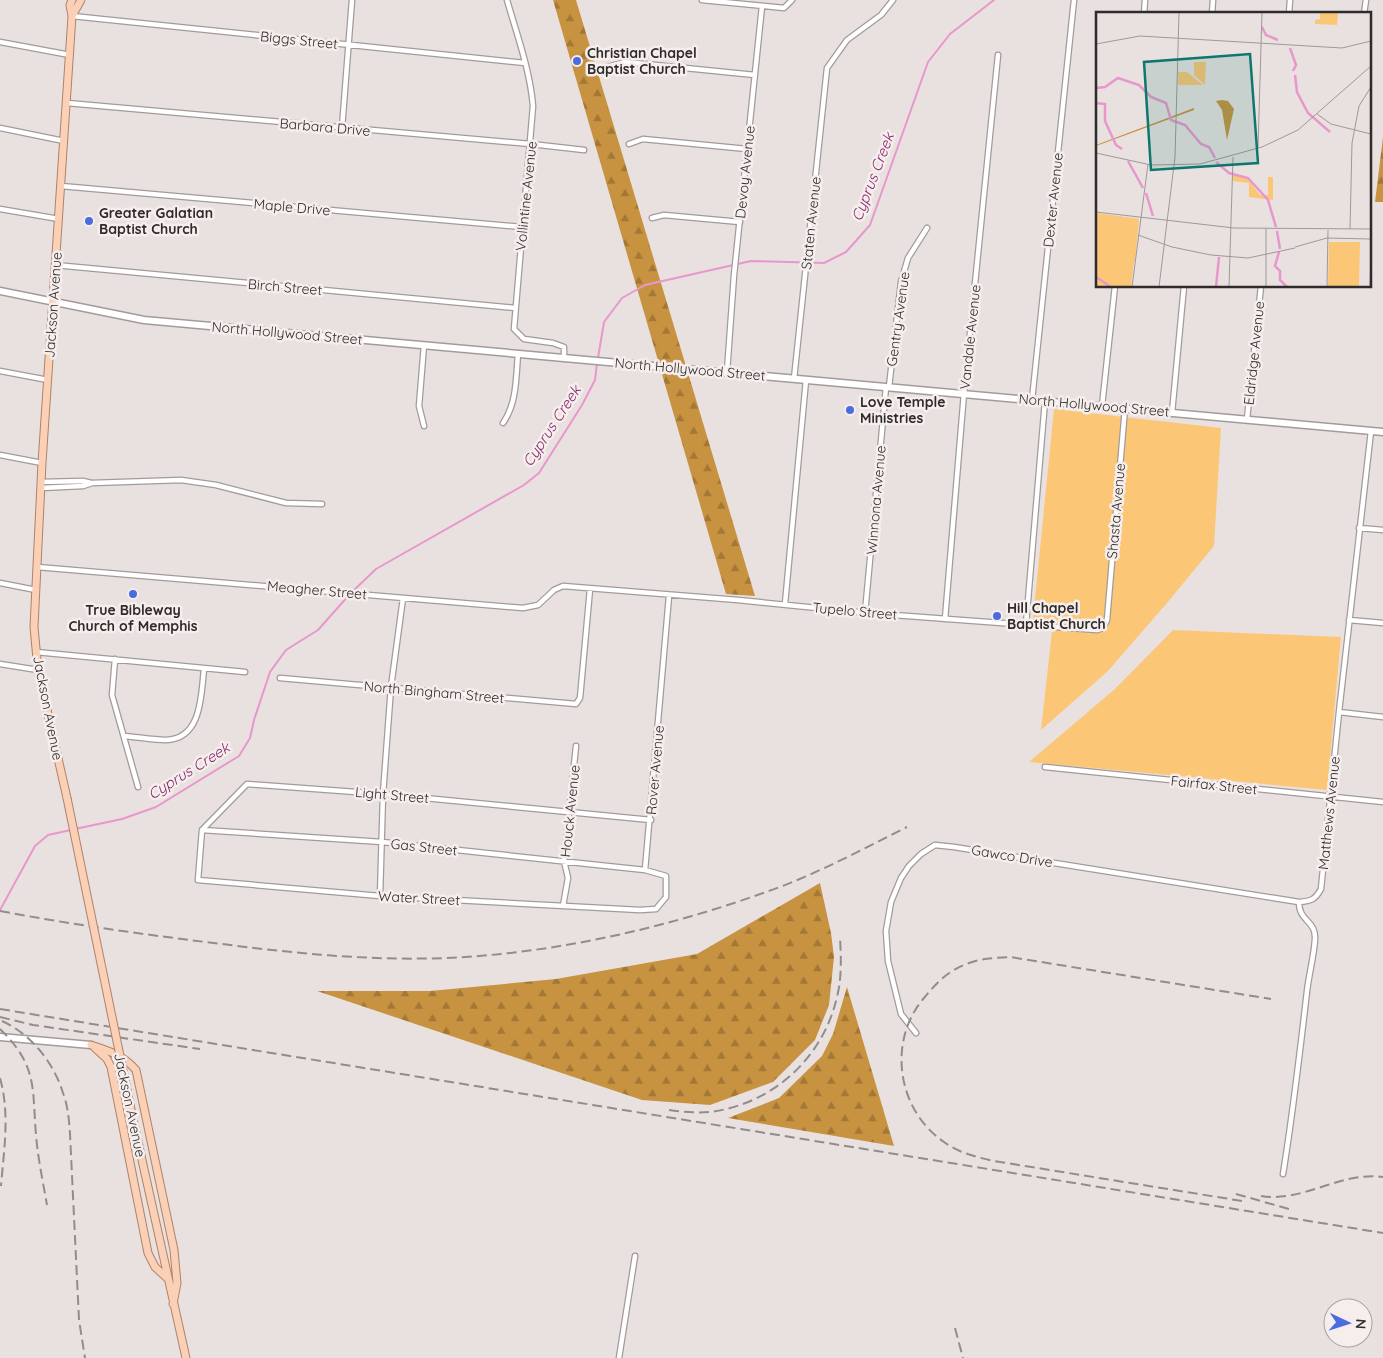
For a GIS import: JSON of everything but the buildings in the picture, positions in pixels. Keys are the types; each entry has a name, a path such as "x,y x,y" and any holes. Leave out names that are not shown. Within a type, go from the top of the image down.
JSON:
{"main road":[{"name":"Jackson Avenue","path":"72,0 70,5 72,16 70,55 42,463 34,628 36,652 38,670 67,798 134,1124 186,1358"},
{"name":"Jackson Avenue","path":"72,16 81,0"},
{"name":"North Hollywood Street","path":"0,291 144,320 1383,432"},
{"path":"0,1037 91,1045 115,1053 128,1060 136,1070 174,1250 178,1282 173,1304"},
{"path":"91,1045 108,1059 148,1253 154,1267 167,1278"}],"street":[{"path":"342,128 352,0"},
{"name":"Vollintine Avenue","path":"507,0 532,90 533,106 514,330 524,339 552,342 564,347 564,358"},
{"path":"702,0 784,8 792,0"},
{"name":"Staten Avenue","path":"794,379 827,68 846,40 881,15 893,0"},
{"name":"Dexter Avenue","path":"1032,400 1074,0"},
{"name":"Devoy Avenue","path":"727,372 734,275 762,6"},
{"name":"Biggs Street","path":"72,16 525,63"},
{"path":"0,42 70,55"},
{"name":"Vandale Avenue","path":"945,619 964,394 998,55"},
{"path":"606,67 625,62 755,75"},
{"name":"Barbara Drive","path":"67,103 584,150"},
{"path":"0,128 64,141"},
{"path":"629,144 643,139 747,149"},
{"name":"Maple Drive","path":"61,186 522,227"},
{"path":"0,208 59,220"},
{"path":"652,218 664,215 740,222"},
{"name":"Gentry Avenue","path":"888,387 901,282 908,258 927,228"},
{"name":"Birch Street","path":"55,265 515,308"},
{"path":"1102,406 1115,288"},
{"path":"1172,412 1184,288"},
{"name":"Eldridge Avenue","path":"1246,419 1260,288"},
{"path":"424,346 419,406 424,426"},
{"path":"503,423 508,416 514,398 518,354"},
{"path":"0,371 48,380"},
{"path":"784,604 806,380"},
{"name":"Winnona Avenue","path":"865,613 888,387"},
{"path":"1026,624 1045,401"},
{"name":"Shasta Avenue","path":"1108,613 1125,408"},
{"name":"Matthews Avenue","path":"1299,902 1312,901 1321,890 1371,431"},
{"path":"0,455 42,463"},
{"path":"41,485 83,486 180,480 216,485 286,503 322,504"},
{"path":"1359,528 1383,530"},
{"name":"Meagher Street","path":"37,566 523,608 538,605 554,590 563,586 590,589"},
{"path":"0,583 36,590"},
{"name":"Tupelo Street","path":"590,589 784,604 865,613 1097,630 1105,626 1108,613"},
{"name":"North Bingham Street","path":"280,678 570,704 578,702 590,589"},
{"name":"Rover Avenue","path":"645,870 651,820 669,596"},
{"path":"380,896 391,687 403,598"},
{"path":"1349,620 1383,623"},
{"path":"36,652 245,672"},
{"path":"115,659 112,695 138,787"},
{"path":"0,664 38,670"},
{"path":"124,736 168,740 182,737 192,726 198,715 204,669"},
{"path":"1339,712 1383,716"},
{"name":"Houck Avenue","path":"563,906 568,878 564,861 576,746"},
{"name":"Fairfax Street","path":"1045,767 1383,802"},
{"name":"Light Street","path":"202,830 247,784 384,794 651,820"},
{"name":"Gas Street","path":"202,830 382,842 645,870"},
{"name":"Water Street","path":"202,830 198,880 380,896 640,910 656,909 666,897 666,876 645,870"},
{"name":"Gawco Drive","path":"916,1033 901,1014 888,961 886,931 891,902 901,878 909,866 921,854 935,846 954,846 1299,902"},
{"path":"1283,1174 1296,1096 1307,987 1315,939 1311,924 1301,915 1299,902"},
{"path":"619,1358 635,1256"}],"shaded area":[{"path":"1054,409 1221,428 1214,546 1108,671 1041,730 1053,622 1033,619"},
{"path":"1173,630 1341,637 1327,790 1029,762 1115,689"}],"green space":[{"path":"553,0 576,0 755,596 726,594"},
{"path":"1383,137 1383,202 1375,202"},
{"path":"820,883 831,933 834,957 829,1005 815,1040 773,1082 710,1105 642,1100 317,991 430,991 556,979 697,954"},
{"path":"847,987 894,1146 728,1118 779,1098 822,1056 833,1034"}],"waterway":[{"name":"Cyprus Creek","path":"598,358 604,322 622,298 645,285 751,261 824,263 846,252 870,225 928,62 950,34 994,0"},
{"name":"Cyprus Creek","path":"352,592 376,569 524,485 539,473 582,405 595,380 597,363"},
{"name":"Cyprus Creek","path":"75,829 122,819 156,807 239,756 250,738 270,672 286,650 318,630 349,595"},
{"name":"Cyprus Creek","path":"0,910 35,846 48,835 71,830"}],"railway":[{"path":"0,911 194,941 286,952 350,957 415,959 479,956 589,941 696,915 802,878 907,827"},
{"path":"669,1110 710,1112 733,1107 754,1099 774,1088 792,1074 820,1040 830,1019 840,982 840,937"},
{"path":"1242,1201 994,1161 962,1152 944,1142 928,1128 916,1112 907,1094 902,1074 902,1054 905,1034 912,1015 929,992 955,969 984,959 1010,957 1271,999"},
{"path":"0,1009 1383,1233"},
{"path":"0,1017 33,1025 200,1049"},
{"path":"2,1021 23,1034 40,1051 54,1071 66,1103 70,1134 79,1320 85,1358"},
{"path":"0,1029 21,1055 31,1078 38,1153 47,1205"},
{"path":"0,1078 6,1118 1,1186"},
{"path":"1261,1196 1277,1197 1292,1195 1352,1178 1367,1176 1383,1177"},
{"path":"1236,1194 1289,1209"},
{"path":"955,1328 963,1358"}],"place":[{"name":"Christian Chapel Baptist Church","path":"577,61"},
{"name":"Greater Galatian Baptist Church","path":"89,221"},
{"name":"Love Temple Ministries","path":"850,410"},
{"name":"True Bibleway Church of Memphis","path":"133,594"},
{"name":"Hill Chapel Baptist Church","path":"997,616"}]}
